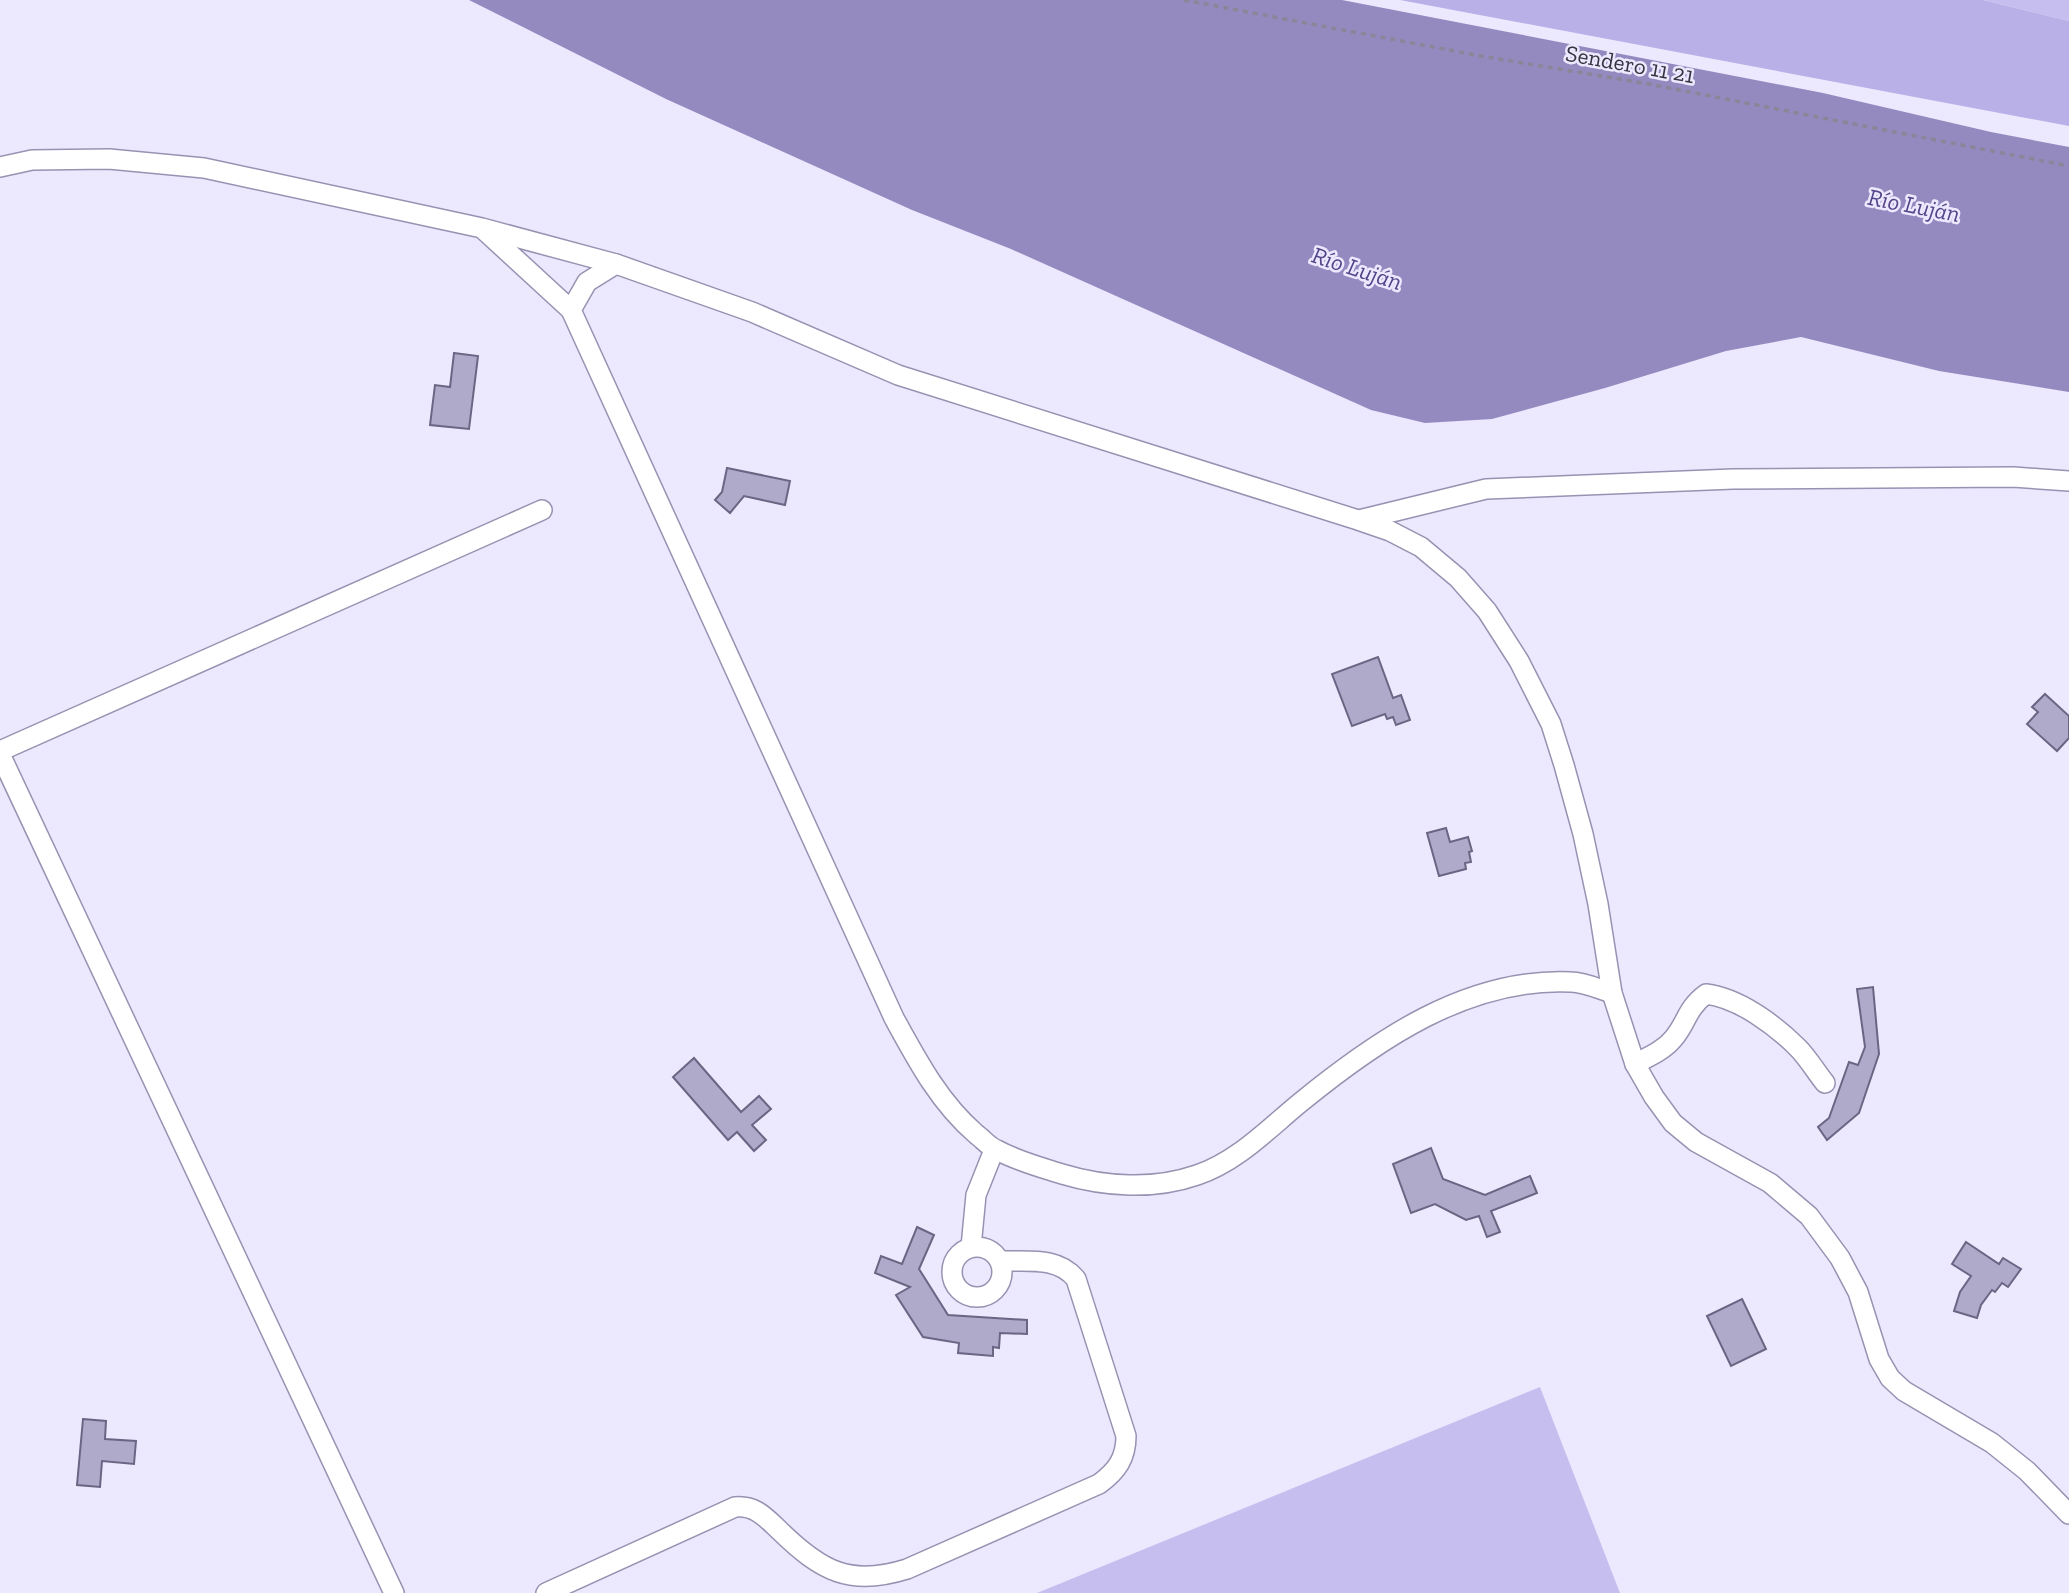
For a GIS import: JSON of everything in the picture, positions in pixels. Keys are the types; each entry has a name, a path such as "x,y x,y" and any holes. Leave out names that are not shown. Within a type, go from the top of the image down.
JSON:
{"street":[{"path":"0,167 32,160 109,159 204,168 482,228 616,264 752,312 898,375 1358,520 1390,531 1421,547 1458,578 1487,611 1519,662 1551,724 1583,834 1598,904 1612,993 1635,1064 1654,1097 1673,1123 1696,1142 1770,1183 1809,1216 1840,1258 1858,1292 1879,1359 1890,1378 1904,1391 1992,1443 2027,1471 2069,1514"},
{"path":"482,228 570,310 894,1018 919,1064 945,1102 994,1150 1083,1180 1124,1185 1161,1184 1199,1175 1241,1152 1326,1082 1413,1023 1448,1006 1489,991 1538,983 1573,982 1612,993"},
{"path":"570,310 587,282 616,264"},
{"path":"1358,520 1486,489 1733,479 2013,477 2069,481"},
{"path":"394,1593 0,752 542,510"},
{"path":"1635,1064 1676,1037 1686,1016 1706,994 1722,996 1759,1017 1799,1049 1825,1083"},
{"path":"971,1247 976,1195 994,1150"},
{"path":"971,1247 988,1249 1000,1261 1002,1277 994,1291 979,1297 963,1293 953,1280 953,1264 963,1250 971,1247"},
{"path":"546,1593 735,1507 748,1506 760,1512 786,1537 826,1568 843,1575 888,1575 1099,1484 1120,1463 1126,1450 1126,1436 1076,1279 1068,1269 1056,1262 1000,1261"}],"path":[{"name":"Sendero 11 21","path":"1184,0 1481,56 1649,83 2069,166"}],"shaded area":[{"path":"1400,0 1983,0 2069,21 2069,126"},
{"path":"1983,0 2069,0 2069,21"},
{"path":"1540,1387 1620,1593 1037,1593"}],"water":[{"name":"Río Luján","path":"469,0 1342,0 1823,93 2069,147 2069,392 1939,371 1801,337 1726,351 1492,419 1425,423 1371,410 1011,249 912,210 666,99"}],"building":[{"path":"454,353 478,356 469,429 430,425 435,385 450,387"},
{"path":"727,468 790,481 785,505 744,496 730,513 715,500 722,492"},
{"path":"1378,657 1393,698 1401,695 1410,720 1396,725 1393,717 1387,719 1385,714 1352,726 1332,674"},
{"path":"2045,694 2069,716 2069,738 2057,751 2027,724 2038,712 2032,707"},
{"path":"1446,828 1450,842 1468,837 1472,851 1469,852 1471,862 1465,863 1466,869 1439,876 1427,833"},
{"path":"1873,987 1879,1054 1859,1113 1827,1140 1818,1127 1829,1118 1849,1062 1858,1065 1865,1047 1857,989"},
{"path":"694,1058 741,1112 759,1096 771,1109 752,1125 766,1140 754,1151 737,1132 728,1140 673,1077"},
{"path":"1431,1148 1443,1179 1485,1195 1530,1176 1537,1193 1491,1211 1500,1232 1487,1237 1479,1216 1466,1220 1435,1204 1411,1213 1393,1164"},
{"path":"917,1227 934,1235 919,1269 948,1315 1027,1320 1027,1334 1000,1333 999,1348 993,1347 993,1356 958,1353 959,1343 923,1337 896,1295 910,1287 875,1273 881,1256 902,1264"},
{"path":"1966,1242 1999,1264 2003,1258 2021,1269 2008,1287 2002,1283 1995,1292 1992,1290 1981,1305 1977,1318 1954,1311 1960,1292 1971,1276 1952,1264"},
{"path":"1742,1299 1766,1349 1731,1366 1707,1316"},
{"path":"83,1419 106,1421 105,1439 136,1441 134,1464 102,1461 100,1487 77,1485"}]}
